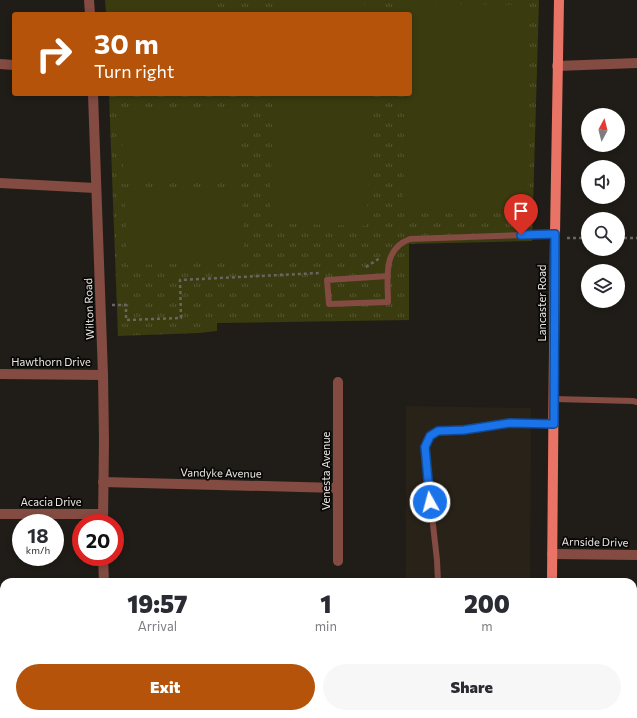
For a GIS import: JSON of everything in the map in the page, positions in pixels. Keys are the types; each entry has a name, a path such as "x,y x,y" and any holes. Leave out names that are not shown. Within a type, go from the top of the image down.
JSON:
{"main road":[{"name":"Lancaster Road","path":"552,578 557,66 559,0"}],"street":[{"path":"89,0 90,12"},
{"path":"557,66 637,63"},
{"path":"0,64 12,65"},
{"name":"Wilton Road","path":"93,96 95,188 103,374 103,514"},
{"path":"0,182 95,188"},
{"name":"Hawthorn Drive","path":"0,374 103,374"},
{"name":"Venesta Avenue","path":"338,382 338,561"},
{"name":"Vandyke Avenue","path":"104,482 338,488"},
{"name":"Acacia Drive","path":"0,514 72,517"},
{"name":"Arnside Drive","path":"552,554 637,555"},
{"path":"103,566 104,578"}],"lane":[{"path":"388,276 327,280 329,304 388,302 389,260 391,254 399,245 410,239 555,236"},
{"path":"554,398 637,402"},
{"path":"438,578 425,447 430,436 438,431 464,430 510,423 554,424"}],"path":[{"path":"555,236 581,238"},
{"path":"625,238 637,238"},
{"path":"362,269 374,263 382,254"},
{"path":"101,306 126,305 126,320 181,318 180,280 320,273"}],"shaded area":[{"path":"406,406 531,408 530,578 406,578"}],"green space":[{"path":"105,0 539,0 532,241 409,244 409,320 217,323 217,331 118,336 109,96 412,96 412,12 106,12"},
{"path":"118,0 214,0 215,12 119,12"},
{"path":"276,1 373,4 372,12 275,12"},
{"path":"406,3 526,5 524,210 403,209 405,96 412,96 412,12 406,12"},
{"path":"273,96 370,96 367,226 270,223"},
{"path":"239,107 241,180 124,184 121,112"},
{"path":"242,189 244,262 127,265 125,192"}],"route":[{"path":"430,502 425,447 430,436 434,433 438,431 464,430 510,423 554,424 555,234 521,235"}]}
